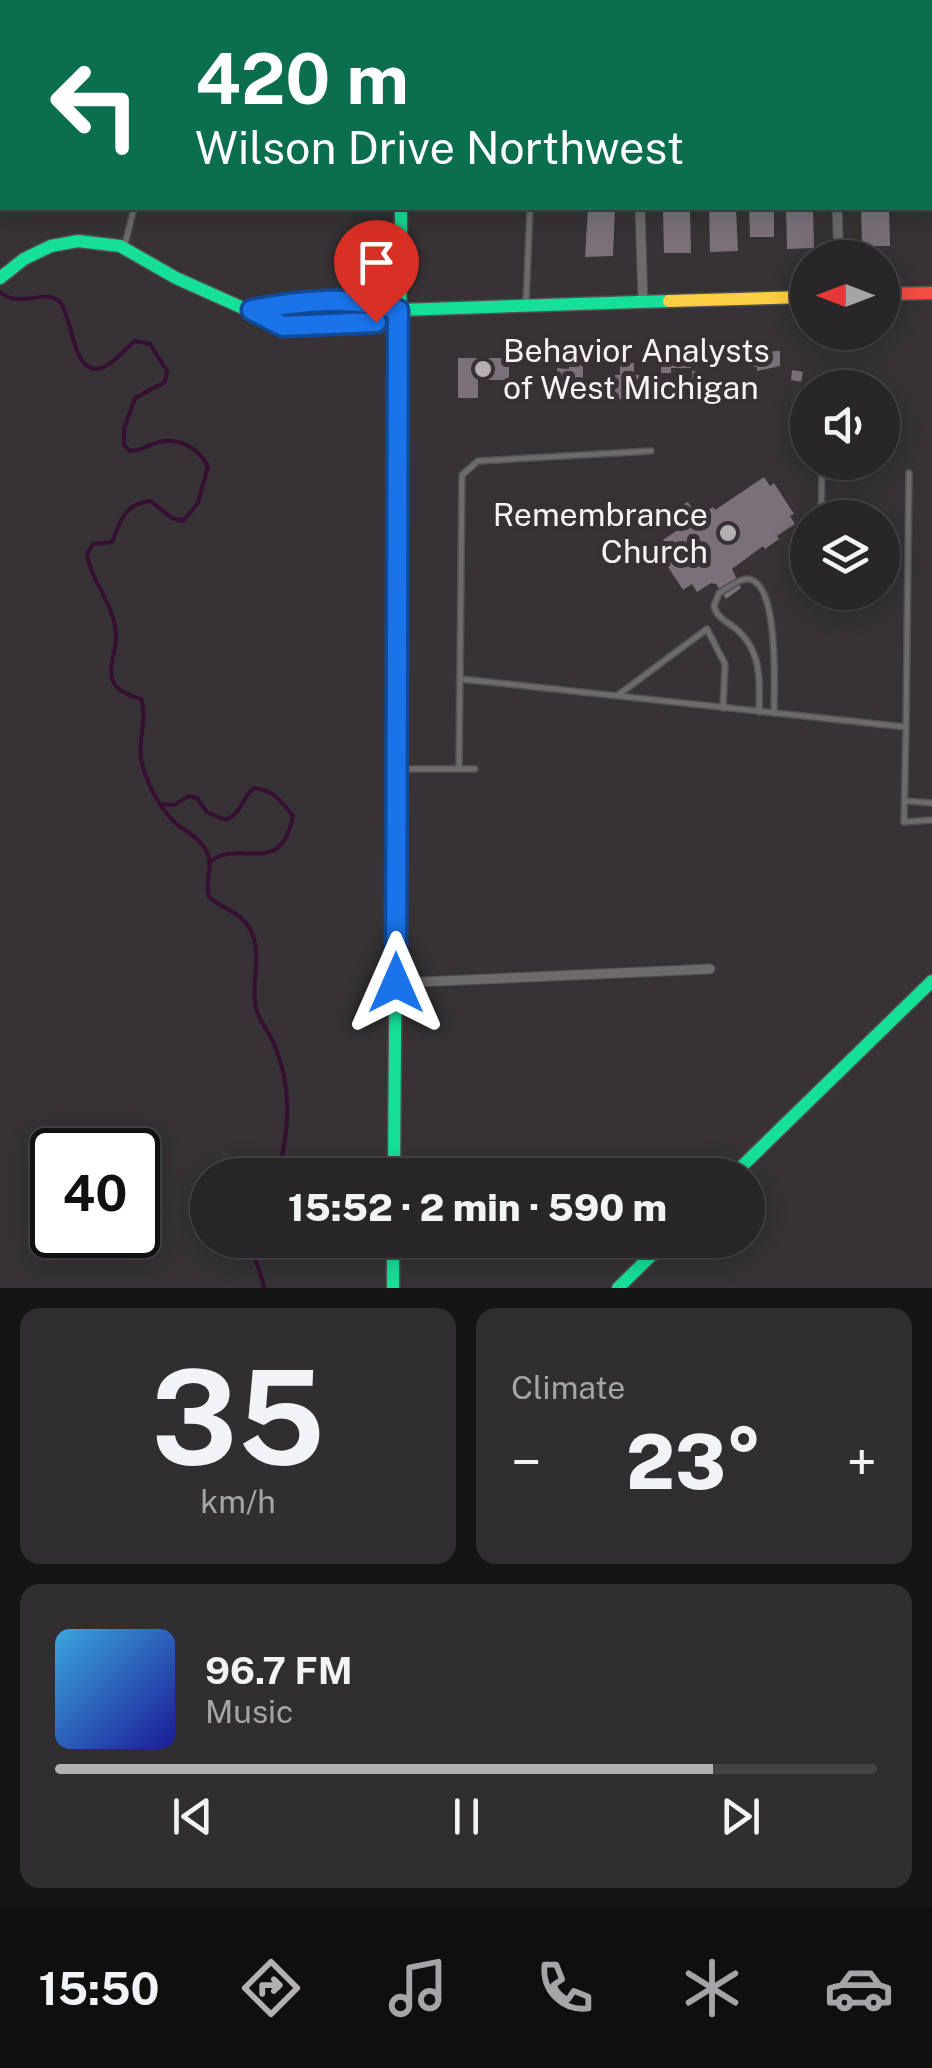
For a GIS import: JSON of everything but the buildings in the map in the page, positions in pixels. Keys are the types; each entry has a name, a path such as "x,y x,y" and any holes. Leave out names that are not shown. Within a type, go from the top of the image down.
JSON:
{"street":[{"path":"394,1158 401,210"},
{"path":"640,210 642,303"},
{"path":"838,210 839,240"},
{"path":"2,275 24,258 52,246 78,241 124,248 176,278 283,326 376,322 398,310"},
{"path":"900,293 932,292"},
{"path":"252,310 291,302 376,303 398,310 790,298"},
{"path":"396,983 710,969"},
{"path":"750,1158 932,981"},
{"path":"393,1258 393,1288"},
{"path":"618,1288 649,1258"}],"lane":[{"path":"124,248 134,210"},
{"path":"526,306 530,210"},
{"path":"458,768 462,475 478,460 652,451"},
{"path":"909,473 904,822 932,820"},
{"path":"759,712 760,672 751,645 720,618 714,606 719,593 747,579 762,590 774,641 774,713"},
{"path":"616,696 720,618"},
{"path":"706,629 726,664 723,708"},
{"path":"461,679 906,727"},
{"path":"397,768 475,768"},
{"path":"904,801 932,803"}],"waterway":[{"path":"0,292 16,299 47,297 60,302 79,356 93,369 108,365 135,341 150,344 167,371 165,382 135,398 124,429 124,445 133,451 161,442 177,442 192,448 208,466 198,503 183,521 172,518 150,501 141,503 125,514 112,542 93,544 87,554 115,625 111,666 114,683 141,699 141,758 149,783 167,814 207,852 209,897 243,920 251,931 256,960 256,1009 280,1060 287,1093 282,1158"},
{"path":"161,804 174,805 189,796 197,798 207,812 225,820 235,814 254,788 272,794 293,816 279,847 258,854 222,855 210,862"},
{"path":"255,1258 264,1288"}],"traffic: fast":[{"path":"394,1158 401,210"},
{"path":"0,278 24,259 51,246 78,241 120,246 176,278 283,326 375,323 399,310 669,301"},
{"path":"750,1158 932,981"},
{"path":"393,1258 393,1288"},
{"path":"618,1288 649,1258"}],"traffic: slow":[{"path":"669,301 790,298"}],"traffic: jam":[{"path":"900,294 932,293"}],"place":[{"name":"Behavior Analysts of West Michigan","path":"483,369"},
{"name":"Remembrance Church","path":"728,533"}],"route":[{"path":"376,322 283,326 252,310 291,302 376,303 398,310 396,983"}]}
